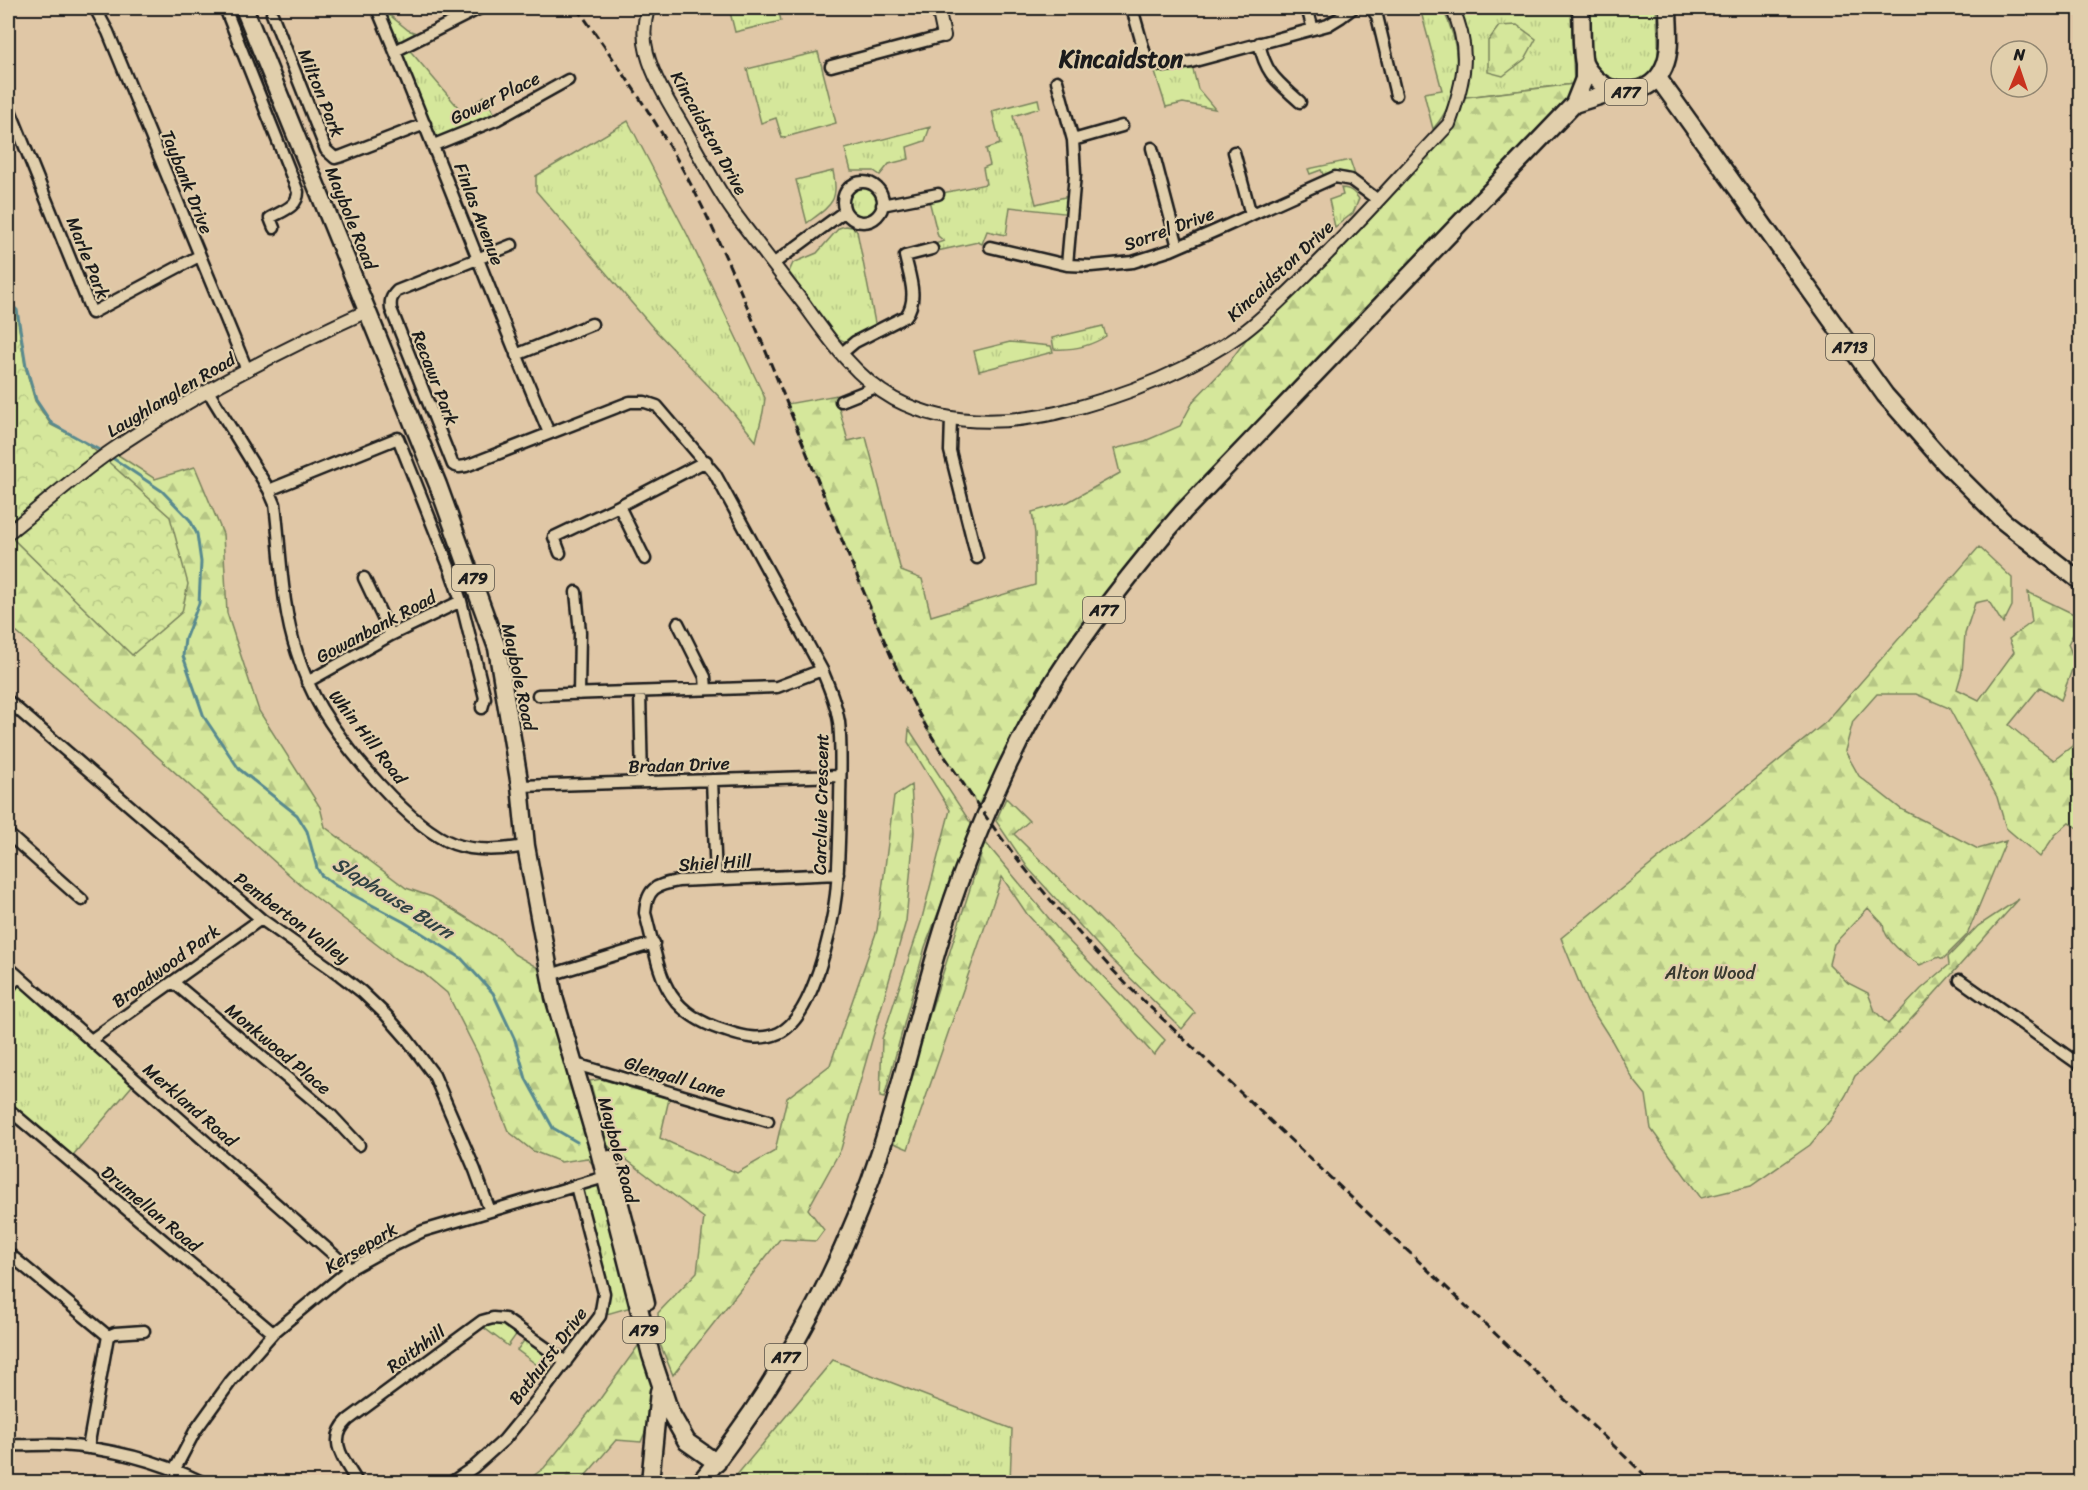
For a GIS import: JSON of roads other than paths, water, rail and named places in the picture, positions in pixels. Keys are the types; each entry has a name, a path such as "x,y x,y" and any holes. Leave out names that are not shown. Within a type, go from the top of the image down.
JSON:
{"main road":[{"name":"Maybole Road","path":"244,8 456,532 497,648 520,786 526,846 550,975 572,1063 600,1158 651,1355 670,1412 687,1442 717,1462"},
{"name":"A77","path":"700,1482 717,1462 776,1376 820,1296 844,1246 881,1148 949,911 1005,773 1055,679 1130,574 1183,512 1574,104 1584,80 1581,8"},
{"name":"A77","path":"1584,63 1601,84 1615,91 1626,92 1643,88 1658,78 1668,57 1668,8"},
{"name":"A713","path":"1658,78 1885,395 1944,462 2003,521 2080,581"},
{"name":"A77","path":"1574,104 1615,91"},
{"name":"Maybole Road","path":"650,1482 660,1383"}],"street":[{"name":"Taybank Drive","path":"95,8 108,32 247,370"},
{"path":"225,8 298,192 298,200 294,205 270,218 274,228"},
{"name":"Finlas Avenue","path":"377,8 549,433"},
{"path":"395,51 480,8"},
{"name":"Kincaidston Drive","path":"648,8 645,42 651,67 726,203 842,353 867,380 894,398 921,411 977,422 1027,419 1123,394 1212,353 1246,330 1272,308 1326,256 1449,124 1458,98 1464,63 1464,42 1452,8"},
{"path":"831,66 944,36 938,8"},
{"path":"1132,8 1145,54 1152,63 1164,66 1176,66 1313,29 1328,24 1353,8"},
{"path":"1307,8 1313,29"},
{"path":"1371,8 1377,16 1396,95"},
{"name":"Milton Park","path":"272,14 326,150 334,158 425,124"},
{"path":"1259,43 1270,74 1300,102"},
{"name":"Gower Place","path":"434,145 498,119 568,80"},
{"path":"1058,81 1073,140 1075,174 1067,265"},
{"name":"Marle Park","path":"8,105 92,313 199,256"},
{"path":"1073,140 1122,126"},
{"path":"1152,148 1178,247"},
{"path":"1234,152 1251,215"},
{"name":"Sorrel Drive","path":"990,247 1067,265 1090,266 1133,262 1178,247 1335,177 1351,180 1378,200"},
{"path":"868,183 878,189 882,206 877,216 866,221 855,220 845,212 844,194 851,185 868,183"},
{"path":"882,206 938,194"},
{"path":"773,264 845,212"},
{"path":"479,258 512,245"},
{"path":"842,353 855,342 900,320 909,312 914,294 905,256 932,249"},
{"name":"Recawr Park","path":"479,258 397,291 390,302 449,459 453,465 466,466 549,433"},
{"name":"Laughlanglen Road","path":"8,533 108,454 159,420 313,335 366,311"},
{"path":"516,355 592,324"},
{"path":"841,401 876,387"},
{"name":"Whin Hill Road","path":"208,392 269,490 275,504 288,623 307,682 322,709 372,775 413,819 428,830 455,844 478,849 508,849 526,846"},
{"name":"Carcluie Crescent","path":"549,433 630,402 645,402 657,406 715,474 822,670 833,696 838,720 840,776 836,897 826,947 814,984 795,1020 780,1032 760,1038 742,1037 697,1020 681,1008 670,995 663,979 654,943"},
{"path":"951,418 950,450 977,558"},
{"path":"269,490 398,438 461,601 485,698 482,708"},
{"path":"560,553 554,537 706,461"},
{"path":"619,506 645,559"},
{"path":"364,578 391,635"},
{"path":"576,592 580,632 579,694"},
{"name":"Gowanbank Road","path":"307,682 391,635 461,601"},
{"path":"678,623 705,676 706,689"},
{"path":"538,695 777,687 822,670"},
{"path":"640,692 642,782"},
{"name":"Pemberton Valley","path":"8,701 261,919 317,957 362,992 408,1039 434,1075 490,1211"},
{"name":"Bradan Drive","path":"520,786 840,776"},
{"path":"712,780 716,879"},
{"path":"8,834 82,900"},
{"name":"Shiel Hill","path":"654,943 645,912 650,892 659,885 678,880 838,874"},
{"name":"Broadwood Park","path":"91,1040 261,919"},
{"path":"550,975 654,943"},
{"name":"Merkland Road","path":"8,967 350,1269"},
{"path":"8,989 18,976"},
{"path":"1960,980 2080,1065"},
{"name":"Monkwood Place","path":"173,982 331,1115 358,1145"},
{"name":"Glengall Lane","path":"572,1063 768,1121"},
{"name":"Drumellan Road","path":"8,1109 273,1333"},
{"path":"600,1158 610,1156 647,1294 649,1303 639,1305"},
{"name":"Kersepark","path":"175,1469 195,1431 231,1381 273,1333 350,1269 423,1231 605,1177"},
{"name":"Bathurst Drive","path":"452,1482 474,1467 504,1440 600,1316 604,1293 576,1186"},
{"path":"8,1253 108,1336"},
{"name":"Raithhill","path":"357,1482 338,1448 337,1437 340,1428 482,1321 493,1318 505,1319 566,1362"},
{"path":"108,1336 116,1333 144,1331"},
{"path":"88,1448 108,1336"},
{"path":"8,1445 57,1445 119,1453 175,1469 202,1482"}],"waterway":[{"name":"Slaphouse Burn","path":"8,302 17,310 26,366 36,400 52,424 103,452"},
{"name":"Slaphouse Burn","path":"111,457 162,491 190,520 197,534 201,562 199,603 185,639 183,656 204,717 239,769 297,815 307,831 321,875 336,886 404,922 461,958 493,993 515,1040 526,1079 553,1128 577,1142"}],"railway":[{"path":"577,8 649,113 697,196 750,314 899,675 934,740 997,832 1083,938 1130,988 1652,1482"}],"district":[{"name":"Kincaidston","path":"1121,59"}],"park label":[{"name":"Alton Wood","path":"1710,973"}]}
